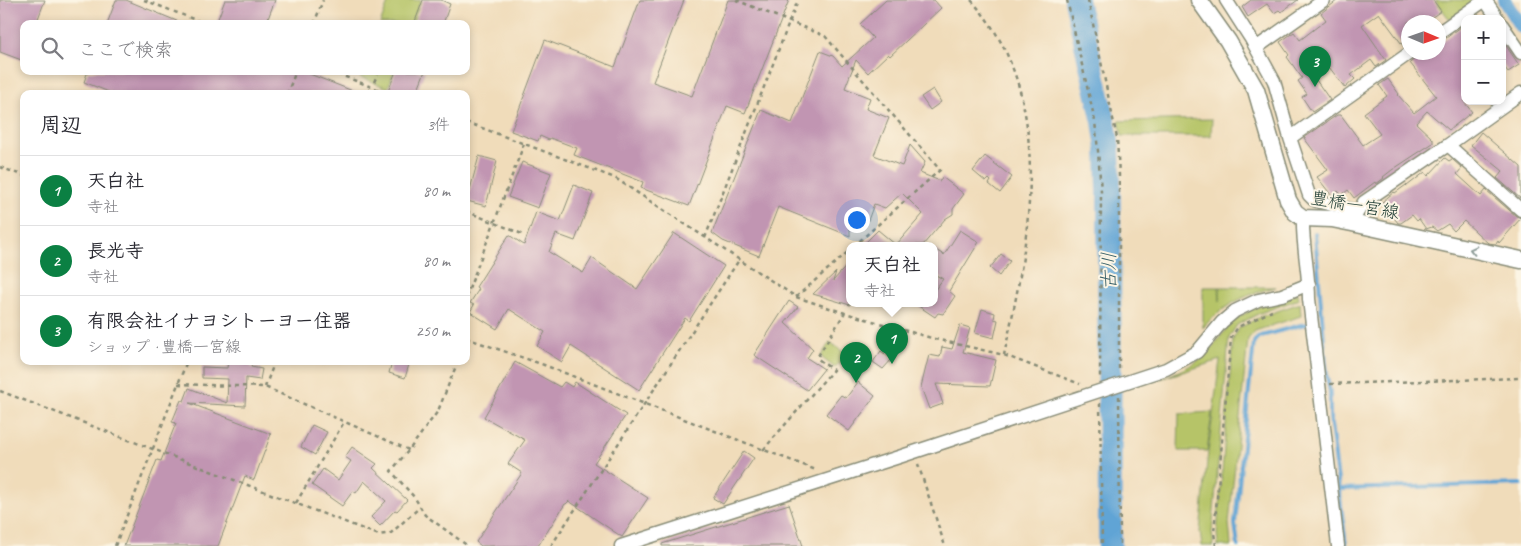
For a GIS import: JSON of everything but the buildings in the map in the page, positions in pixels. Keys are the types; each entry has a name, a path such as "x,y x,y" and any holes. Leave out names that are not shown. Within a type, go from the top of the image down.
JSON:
{"main road":[{"name":"豊橋一宮線","path":"1199,0 1228,40 1256,90 1288,200 1295,212 1303,218 1332,219 1354,217 1521,260"}],"street":[{"path":"1226,0 1274,81 1309,195 1314,200 1354,217 1364,202 1521,93"},
{"path":"1256,48 1324,0"},
{"path":"1464,15 1485,0 1495,15"},
{"path":"1446,27 1461,17"},
{"path":"1506,31 1521,53"},
{"path":"1290,138 1401,59"},
{"path":"1448,145 1521,210"},
{"path":"1303,218 1312,323 1338,546"},
{"path":"621,546 1166,369 1188,358 1203,346 1229,314 1258,300 1292,292 1309,284"}],"path":[{"path":"144,0 196,20"},
{"path":"316,20 324,0"},
{"path":"736,0 825,36 940,170 858,242"},
{"path":"705,238 798,0"},
{"path":"971,0 983,13 1000,39 1012,66 1023,104 1028,131 1030,157 1029,212 1019,286 1004,355"},
{"path":"1067,0 1095,121 1101,191 1097,392 1102,546"},
{"path":"1088,0 1116,138 1119,175 1118,385 1120,546"},
{"path":"289,90 295,75"},
{"path":"340,75 380,90"},
{"path":"374,82 377,75"},
{"path":"470,124 615,178 796,297 935,339 1004,355 1097,392"},
{"path":"470,287 524,144"},
{"path":"0,167 20,174"},
{"path":"470,212 522,234"},
{"path":"796,297 846,253"},
{"path":"551,546 738,260"},
{"path":"1216,546 1214,533 1231,338 1238,327 1274,310"},
{"path":"763,450 833,370 818,359 818,356 845,313"},
{"path":"470,340 544,365 814,470 831,479"},
{"path":"115,546 154,450 185,365"},
{"path":"265,387 273,365"},
{"path":"456,365 438,412 391,471 415,498 419,508 426,515 468,546"},
{"path":"1332,384 1521,378"},
{"path":"178,384 265,387 409,450"},
{"path":"0,391 379,535 390,533 419,508"},
{"path":"296,503 344,422"},
{"path":"914,452 945,546"}],"green space":[{"path":"389,0 421,0 414,20 382,20"},
{"path":"1435,0 1476,0 1450,20"},
{"path":"361,75 393,75 388,88 360,77"},
{"path":"1212,119 1211,136 1122,136 1119,121"},
{"path":"1203,287 1219,287 1220,301 1220,287 1276,287 1245,297 1227,307 1203,328"},
{"path":"1298,293 1299,299 1260,313 1237,325 1229,338 1212,533 1214,546 1202,546 1200,532 1220,360 1160,379 1197,362 1211,349 1231,324 1242,315 1265,304"},
{"path":"1300,303 1301,316 1255,331 1248,339 1229,523 1231,546 1218,546 1217,533 1233,339 1239,328 1260,317"},
{"path":"830,342 863,367 857,376 839,363 835,368 822,358 821,356"},
{"path":"1212,412 1207,451 1178,451 1179,414"}],"waterway":[{"name":"古川","path":"1076,0 1104,122 1108,149 1110,546"},
{"path":"1504,0 1521,27"},
{"path":"1315,233 1330,392 1330,416 1346,546"},
{"path":"1238,546 1235,523 1254,342 1258,337 1310,324"},
{"path":"1339,489 1521,484"}],"place":[{"name":"有限会社イナヨシトーヨー住器","path":"1315,87"},
{"name":"天白社","path":"892,364"},
{"name":"長光寺","path":"856,383"}]}
